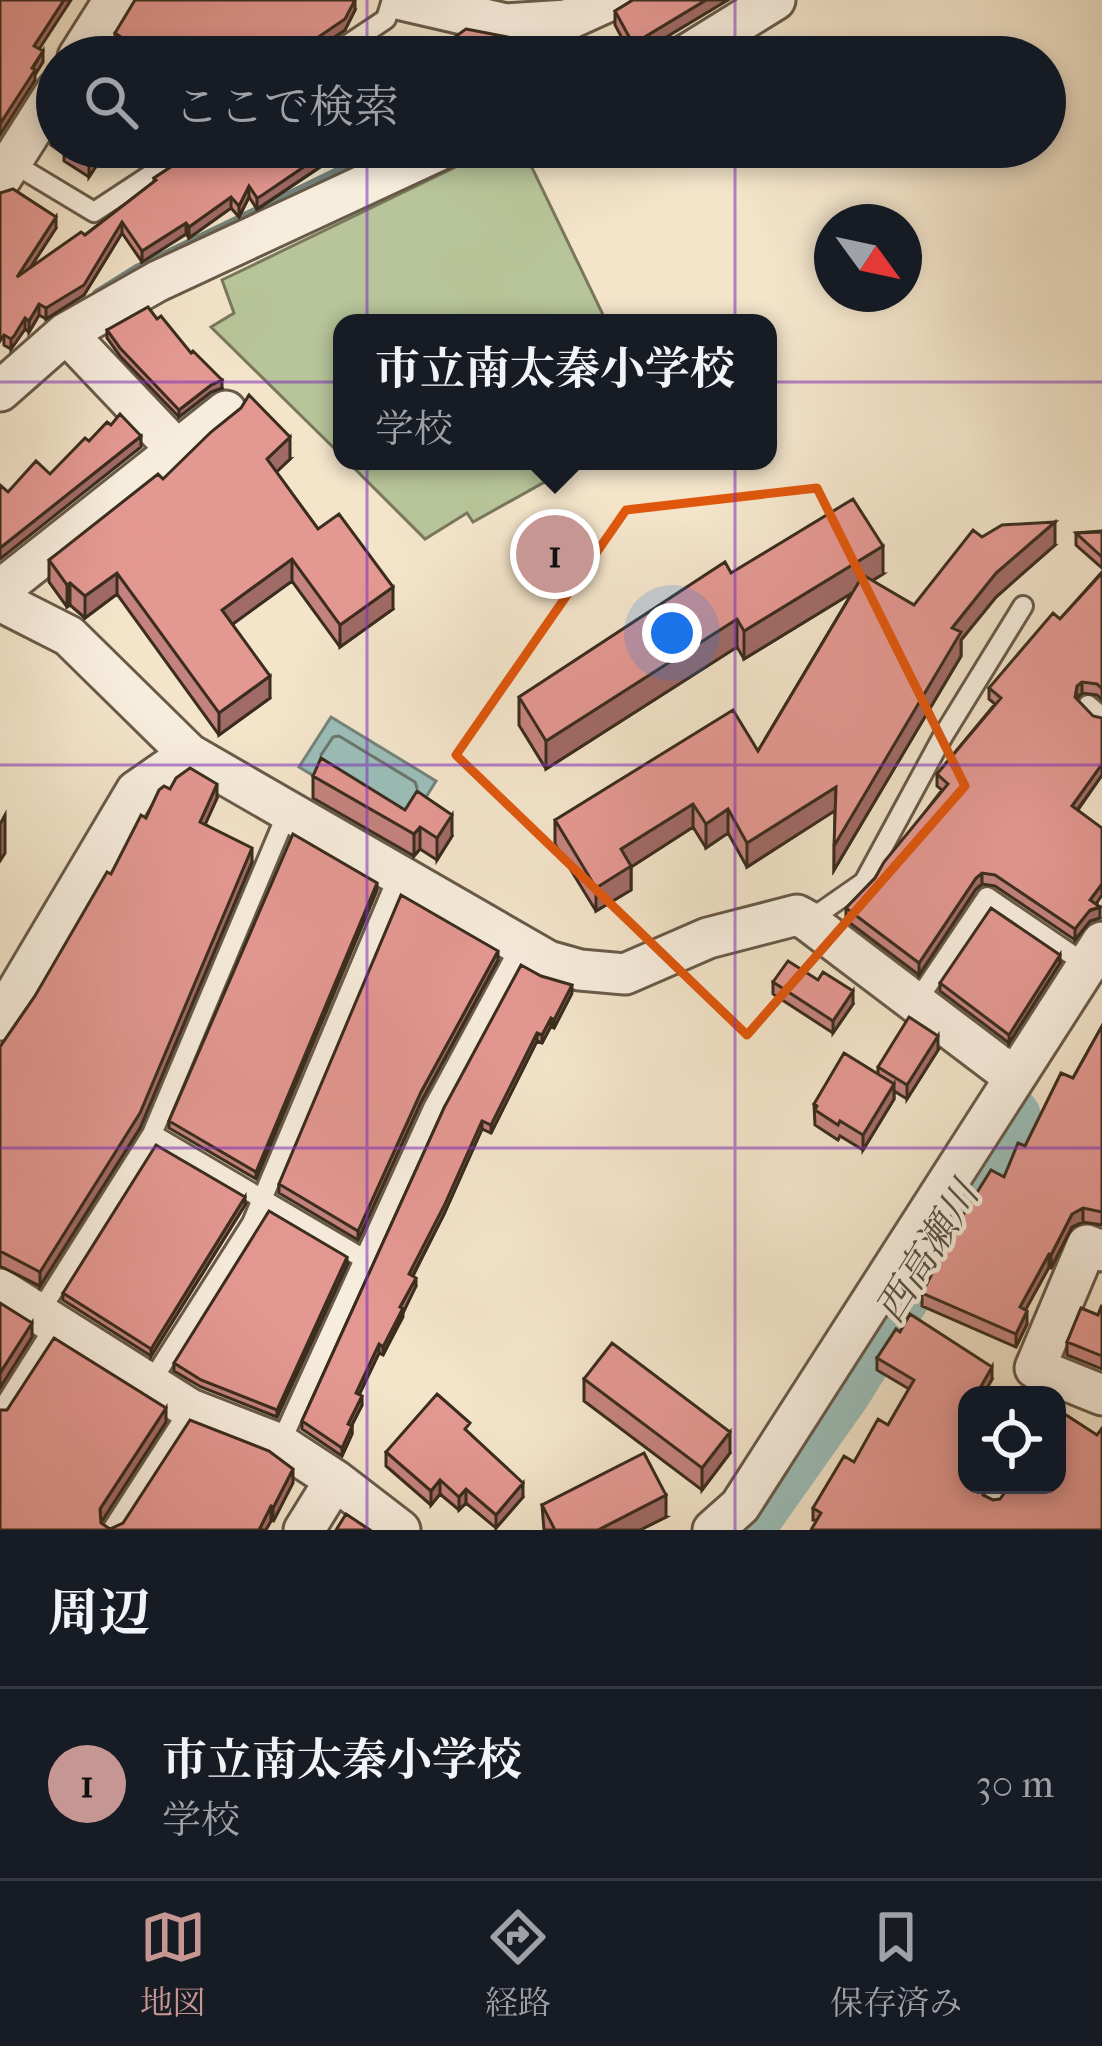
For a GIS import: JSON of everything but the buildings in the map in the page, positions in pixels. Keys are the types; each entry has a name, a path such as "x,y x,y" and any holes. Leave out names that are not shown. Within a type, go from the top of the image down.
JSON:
{"street":[{"path":"91,36 114,0"},
{"path":"402,0 506,25 567,20 611,0"},
{"path":"717,36 775,0"},
{"path":"6,171 36,123"},
{"path":"0,392 66,333 158,281 401,168"},
{"path":"66,333 178,451"},
{"path":"0,590 226,412"},
{"path":"0,601 69,636 189,754 548,961 625,974 708,938 797,915 1014,1077"},
{"path":"0,1020 136,791 189,754"},
{"path":"721,1528 740,1506 1014,1077 1097,960"},
{"path":"1057,1386 1035,1368 1087,1245 1102,1251"},
{"path":"0,1289 190,1408 280,1444 400,1530"},
{"path":"1066,1388 1102,1395"},
{"path":"304,1530 335,1480"}],"lane":[{"path":"361,36 386,20 392,0"},
{"path":"6,171 94,212 161,168"},
{"path":"808,920 864,882 943,736 1023,606"},
{"path":"0,1413 152,1134 288,811"},
{"path":"151,1382 252,1223 399,874"},
{"path":"915,1004 987,897 1097,960"},
{"path":"280,1444 433,1108 520,947"},
{"path":"152,1134 364,1258"},
{"path":"112,1530 190,1408"}],"highlighted area":[{"path":"817,488 965,786 747,1035 456,755 626,510"}],"green space":[{"path":"454,168 532,168 603,314 333,314 333,447 211,327 234,313 222,280"},
{"path":"356,470 566,470 473,522 467,513 425,539"}],"water":[{"path":"331,717 436,781 405,831 299,767"}],"waterway":[{"path":"97,294 137,269 346,168"},
{"name":"西高瀬川","path":"743,1530 842,1390 1011,1117"}],"place":[{"name":"市立南太秦小学校","path":"555,554"}]}
